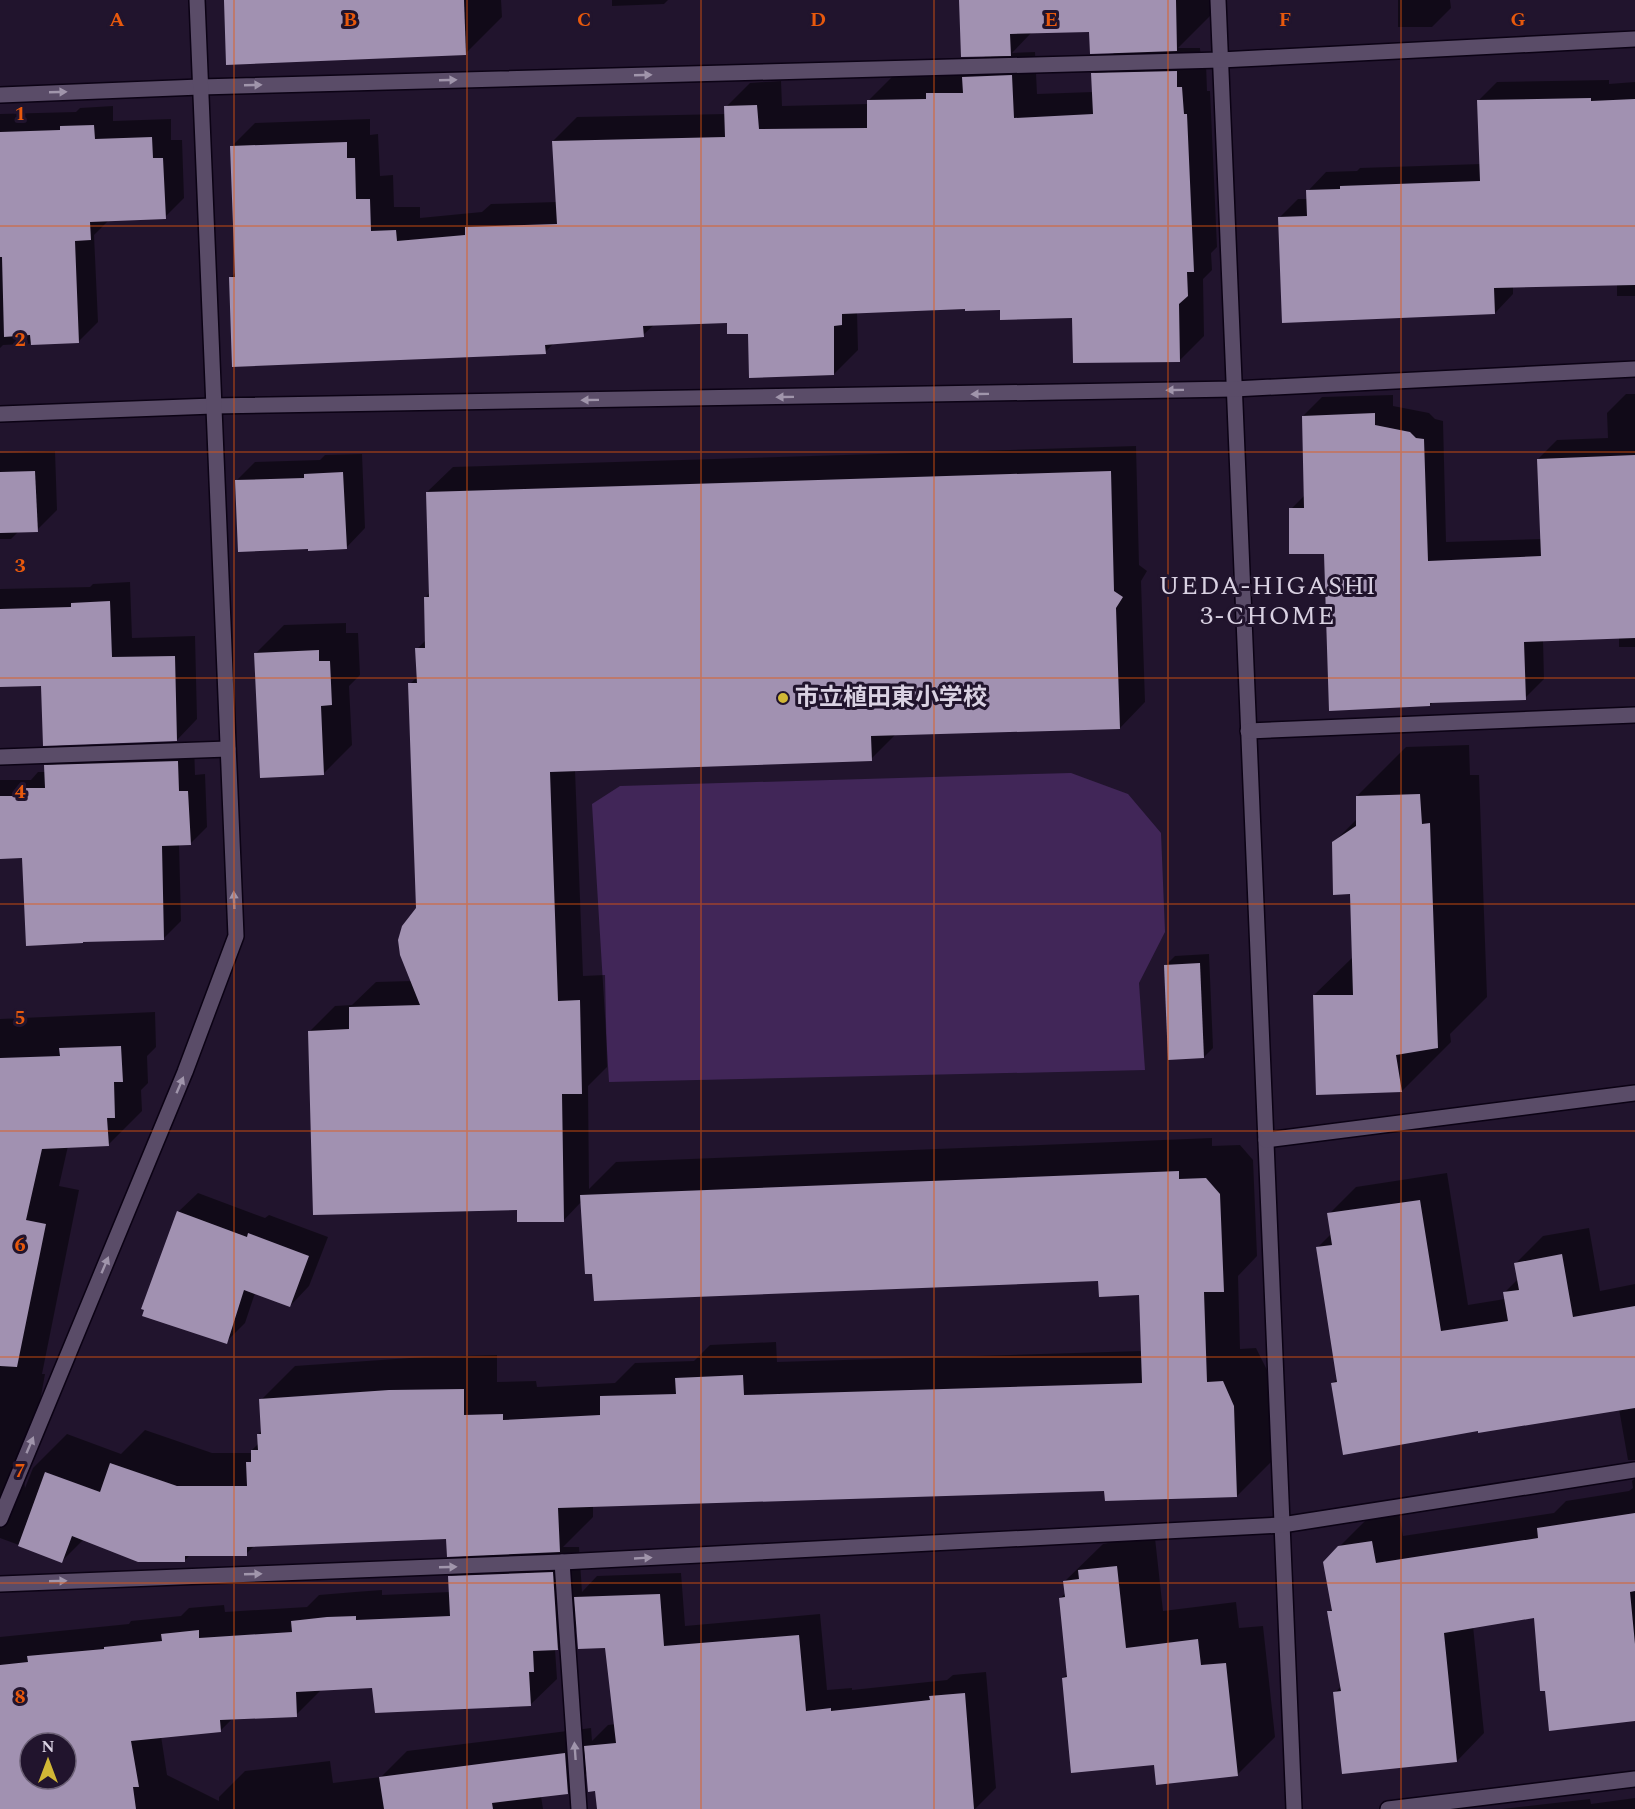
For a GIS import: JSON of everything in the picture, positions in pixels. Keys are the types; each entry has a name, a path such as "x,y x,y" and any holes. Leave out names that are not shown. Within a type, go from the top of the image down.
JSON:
{"street":[{"path":"0,1519 185,1072 236,936 197,0"},
{"path":"1218,0 1294,1809"},
{"path":"0,95 200,87 1220,60 1635,39"},
{"path":"0,414 213,406 1234,390 1635,369"},
{"path":"1248,731 1635,715"},
{"path":"0,757 228,749"},
{"path":"1266,1140 1635,1093"},
{"path":"0,1584 562,1562 1282,1525 1635,1470"},
{"path":"562,1562 579,1809"},
{"path":"1388,1809 1635,1779"}],"shaded area":[{"path":"1071,773 1128,794 1161,833 1165,932 1139,983 1145,1070 609,1082 592,804 620,786"}],"building":[{"path":"224,0 464,0 466,55 226,65"},
{"path":"959,0 1176,0 1177,51 1090,54 1089,32 1010,34 1011,56 961,57"},
{"path":"1177,71 1177,87 1182,87 1184,114 1187,114 1194,272 1187,272 1188,296 1179,304 1180,362 1073,363 1072,318 1000,320 1000,310 965,311 965,309 842,314 842,325 834,326 834,375 749,378 748,334 727,334 727,323 643,326 644,337 545,345 546,354 232,367 229,277 235,277 230,146 347,142 347,158 355,158 356,199 370,199 371,231 396,230 397,241 465,235 465,227 557,224 552,141 725,137 724,106 757,105 759,129 867,128 867,100 926,99 926,93 963,93 962,77 1012,75 1014,118 1093,114 1091,73"},
{"path":"1591,98 1591,101 1635,99 1635,285 1494,288 1495,314 1282,323 1278,217 1307,216 1306,190 1340,189 1340,186 1480,181 1477,100"},
{"path":"94,125 95,139 152,137 153,158 163,158 166,219 90,222 91,240 75,241 79,343 31,345 30,335 4,337 2,257 0,257 0,132 60,130 60,126"},
{"path":"1375,413 1375,425 1410,432 1416,438 1424,439 1428,561 1541,556 1537,459 1635,455 1635,638 1524,642 1526,700 1430,703 1430,706 1329,711 1324,554 1289,554 1289,508 1304,508 1302,416"},
{"path":"35,471 38,532 0,533 0,472"},
{"path":"1111,471 1114,591 1123,597 1116,608 1120,729 871,736 872,761 550,772 558,1001 580,1000 582,1094 562,1094 564,1222 517,1222 517,1210 313,1215 308,1031 349,1029 349,1007 420,1005 400,955 398,940 402,926 416,908 408,683 417,683 415,648 425,648 424,597 429,597 426,492"},
{"path":"343,472 347,549 238,552 235,480 304,478 304,474"},
{"path":"110,601 112,657 175,656 177,741 43,746 41,686 0,687 0,609 71,607 71,603"},
{"path":"319,650 319,661 330,661 332,705 321,706 324,775 260,778 254,653"},
{"path":"178,761 179,791 188,791 191,845 162,846 164,940 26,946 22,858 0,859 0,796 20,796 20,788 45,788 44,765"},
{"path":"1420,794 1422,824 1430,823 1438,1048 1396,1055 1402,1092 1316,1095 1313,995 1353,995 1350,894 1333,895 1332,842 1356,826 1356,796"},
{"path":"1200,963 1204,1058 1168,1060 1164,965"},
{"path":"121,1046 123,1082 114,1082 115,1118 107,1118 109,1146 42,1149 26,1220 46,1224 17,1367 0,1366 0,1058 60,1056 59,1048"},
{"path":"1179,1171 1179,1179 1206,1178 1220,1194 1224,1292 1204,1292 1207,1382 1223,1381 1234,1406 1237,1497 1105,1501 1104,1491 558,1508 560,1552 447,1557 446,1539 247,1547 247,1556 185,1556 185,1562 138,1562 72,1536 62,1563 18,1546 45,1472 100,1492 110,1463 177,1486 247,1486 246,1462 251,1462 251,1450 258,1450 257,1434 261,1434 259,1399 389,1390 464,1389 464,1415 503,1414 503,1420 600,1415 600,1396 676,1394 675,1378 743,1375 744,1395 1142,1383 1139,1295 1099,1297 1098,1281 594,1301 592,1274 585,1274 580,1195"},
{"path":"1420,1200 1441,1331 1508,1321 1503,1292 1519,1290 1514,1263 1562,1254 1573,1317 1635,1306 1635,1408 1478,1433 1478,1431 1343,1455 1331,1383 1337,1382 1316,1247 1332,1245 1327,1213"},
{"path":"177,1211 247,1237 248,1233 309,1256 290,1307 244,1290 227,1344 142,1316 144,1310 141,1309"},
{"path":"1635,1513 1635,1591 1630,1592 1635,1644 1635,1721 1549,1731 1545,1691 1540,1691 1534,1618 1444,1633 1457,1762 1342,1774 1333,1692 1341,1691 1327,1611 1332,1611 1323,1562 1338,1546 1372,1541 1376,1563 1538,1538 1537,1528"},
{"path":"1117,1566 1126,1648 1198,1639 1201,1665 1226,1663 1238,1776 1156,1785 1154,1765 1071,1773 1062,1678 1067,1677 1059,1598 1065,1597 1063,1581 1079,1579 1078,1570"},
{"path":"553,1572 558,1650 533,1651 534,1672 529,1672 531,1706 375,1713 372,1688 296,1692 297,1717 220,1720 221,1732 131,1741 139,1787 133,1787 136,1809 0,1809 0,1665 28,1662 27,1656 162,1641 161,1634 199,1630 199,1638 292,1632 291,1621 327,1617 356,1616 356,1620 450,1616 448,1576"},
{"path":"660,1594 664,1646 799,1635 806,1711 831,1708 831,1711 930,1700 929,1696 965,1693 974,1809 597,1809 595,1791 588,1792 584,1746 616,1743 605,1648 578,1649 574,1597"},
{"path":"565,1753 568,1794 492,1803 493,1809 384,1809 379,1777"}],"place":[{"name":"市立植田東小学校","path":"783,698"}],"district":[{"name":"UEDA-HIGASHI 3-CHOME","path":"1268,601"}]}
